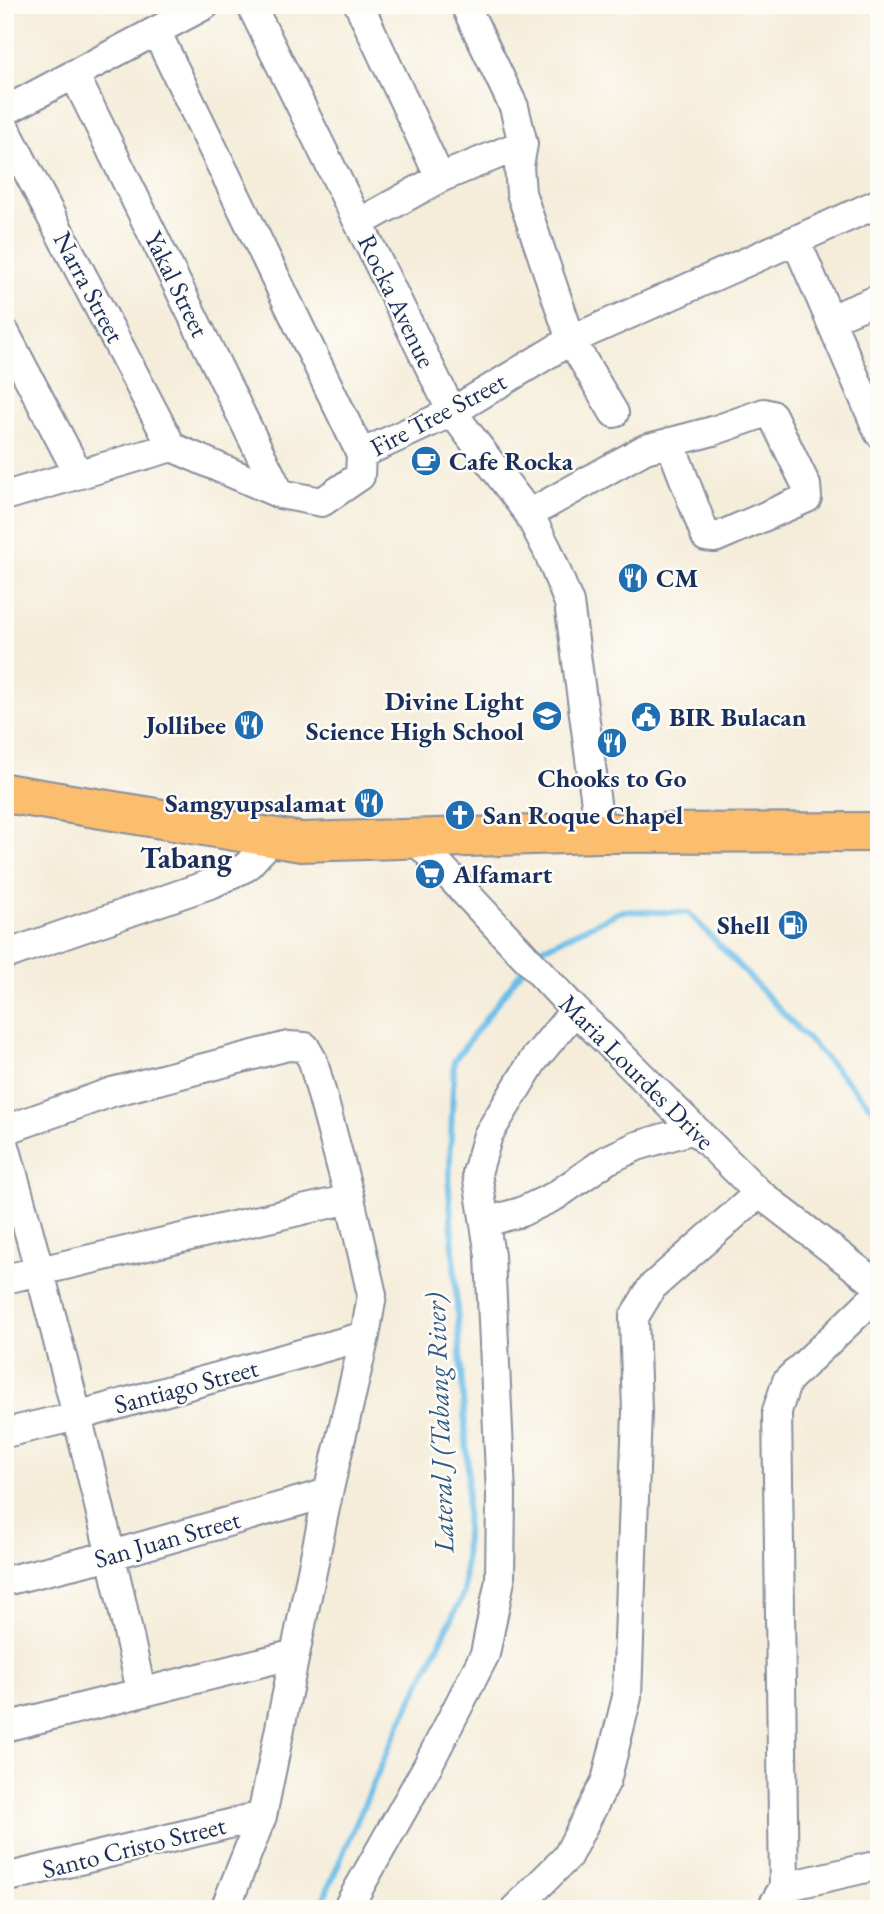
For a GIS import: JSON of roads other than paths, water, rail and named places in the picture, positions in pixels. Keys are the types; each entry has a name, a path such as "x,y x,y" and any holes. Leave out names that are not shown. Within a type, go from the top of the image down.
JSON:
{"highway":[{"path":"5,793 301,842 600,834 879,832"}],"street":[{"path":"5,111 205,5"},
{"name":"Rocka Avenue","path":"251,5 452,412 529,514 548,551 569,603 600,834"},
{"path":"359,5 440,178"},
{"path":"464,5 514,107 523,144 519,166 521,193 571,340 614,413"},
{"path":"156,31 361,454"},
{"name":"Yakal Street","path":"74,74 280,494"},
{"name":"Narra Street","path":"5,128 172,447"},
{"path":"359,223 440,178 523,144"},
{"name":"Fire Tree Street","path":"172,447 280,494 323,502 360,476 361,454 452,412 571,340 879,202"},
{"path":"796,241 830,319 873,403 879,433"},
{"path":"830,319 879,299"},
{"path":"5,333 78,473"},
{"path":"529,514 629,457 670,442 713,431 764,413 772,415 806,485 807,498 715,538 706,537 670,442"},
{"path":"5,496 172,447"},
{"path":"5,955 212,883 246,867 273,838"},
{"name":"Maria Lourdes Drive","path":"414,838 575,1010 759,1194 879,1286"},
{"path":"347,1909 428,1765 485,1654 494,1619 500,1580 501,1495 489,1256 477,1173 488,1135 533,1061 575,1010"},
{"path":"5,1130 112,1092 288,1046 305,1047 313,1061 350,1199 372,1295 328,1493 262,1816 225,1909"},
{"path":"485,1222 521,1212 555,1196 607,1160 637,1146 694,1129"},
{"path":"5,1146 40,1270 112,1555 141,1692"},
{"path":"515,1909 567,1857 606,1781 627,1697 637,1412 634,1317 652,1287 759,1194"},
{"path":"5,1279 350,1199"},
{"path":"879,1293 788,1381 777,1411 777,1898 879,1865"},
{"name":"Santiago Street","path":"5,1433 77,1416 365,1336"},
{"name":"San Juan Street","path":"5,1581 112,1555 328,1493"},
{"path":"5,1727 295,1654"},
{"name":"Santo Cristo Street","path":"5,1878 262,1816"}],"waterway":[{"name":"Lateral J (Tabang River)","path":"541,949 622,911 689,913 879,1115"},
{"name":"Lateral J (Tabang River)","path":"319,1909 390,1745 464,1593 468,1471 449,1188 454,1061 522,970"}],"place":[{"name":"Cafe Rocka","path":"426,461"},
{"name":"CM","path":"633,578"},
{"name":"Divine Light Science High School","path":"547,716"},
{"name":"BIR Bulacan","path":"646,717"},
{"name":"Jollibee","path":"249,725"},
{"name":"Chooks to Go","path":"612,743"},
{"name":"Samgyupsalamat","path":"369,803"},
{"name":"San Roque Chapel","path":"460,815"},
{"name":"Alfamart","path":"430,874"},
{"name":"Shell","path":"793,925"}],"district":[{"name":"Tabang","path":"186,857"}]}
